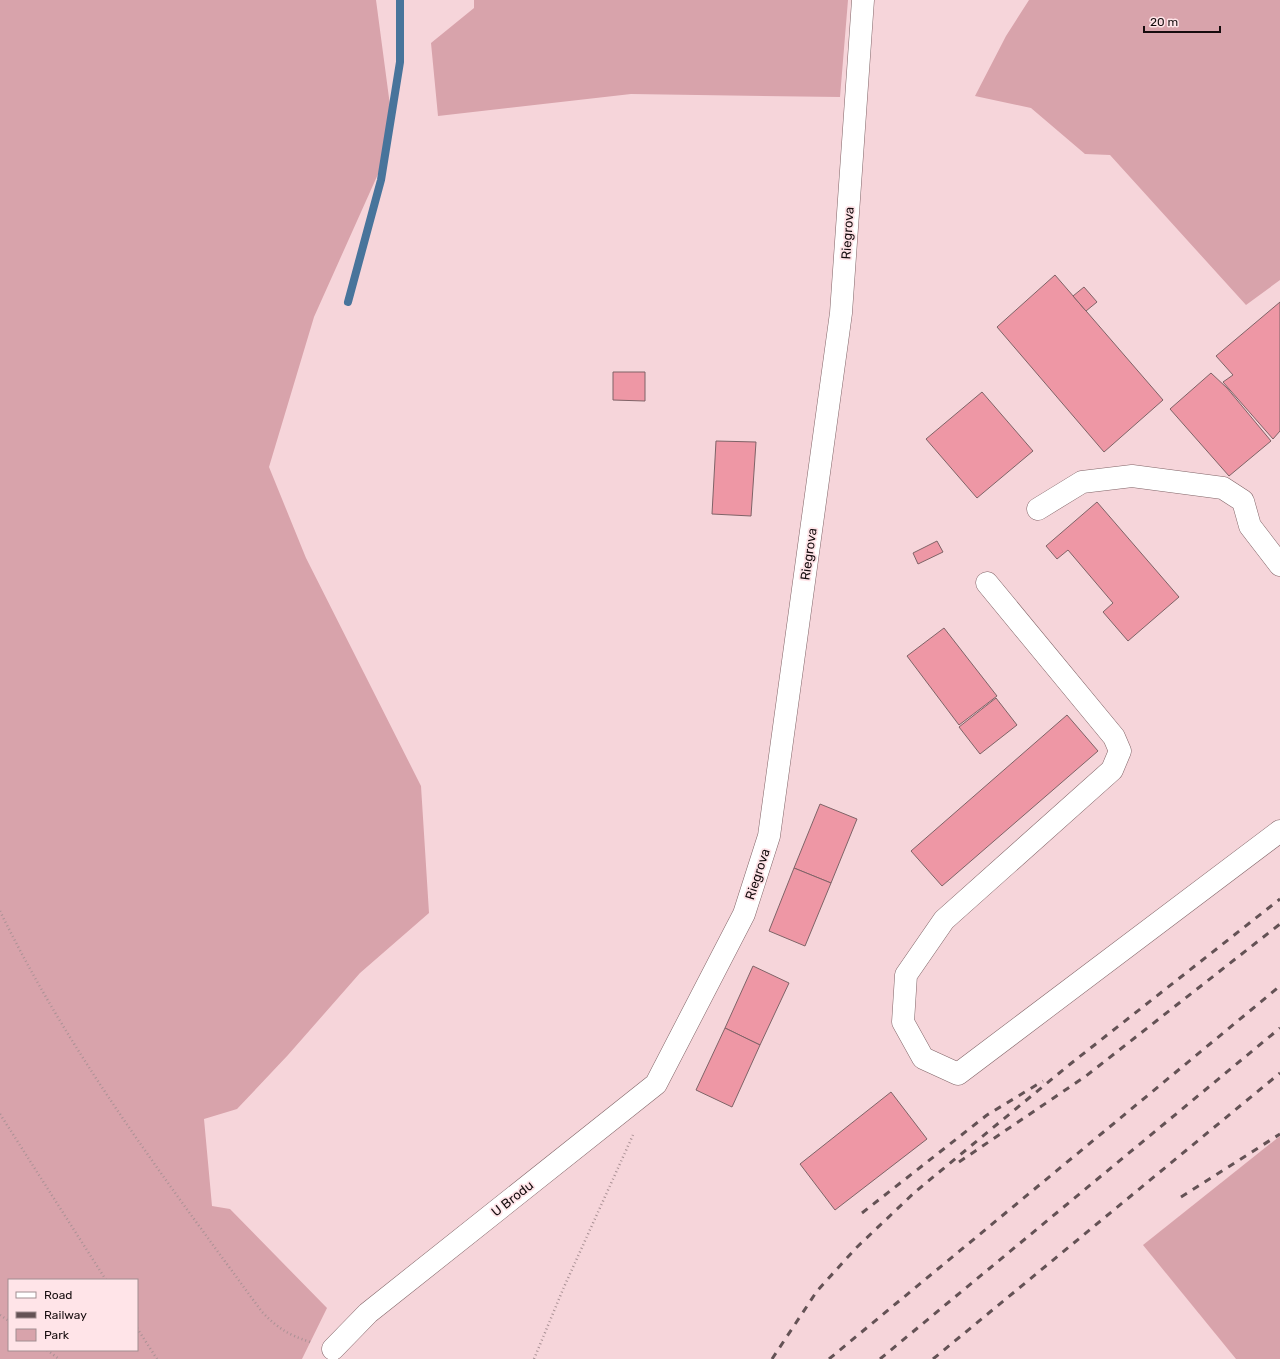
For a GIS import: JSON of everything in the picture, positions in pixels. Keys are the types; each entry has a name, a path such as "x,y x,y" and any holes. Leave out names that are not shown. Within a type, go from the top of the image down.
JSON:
{"street":[{"name":"Riegrova","path":"656,1084 744,914 769,836 841,313 863,0"},
{"path":"1038,509 1082,482 1132,476 1223,488 1243,501 1250,526 1280,566"},
{"path":"987,583 1114,736 1120,751 1112,770 944,920 906,975 903,1022 923,1058 958,1074 1280,831"},
{"name":"U Brodu","path":"333,1349 368,1313 656,1084"}],"path":[{"path":"0,912 17,946 83,1059 157,1168 262,1312 275,1325 289,1335 333,1349"},
{"path":"0,1114 105,1279"},
{"path":"534,1359 564,1287 634,1132"},
{"path":"138,1330 157,1359"},
{"path":"48,1351 59,1359"}],"green space":[{"path":"0,0 376,0 391,113 387,154 314,317 269,467 306,558 421,786 429,913 360,973 288,1055 237,1109 204,1119 212,1206 230,1209 327,1308 302,1359 0,1359"},
{"path":"474,0 848,0 840,97 631,94 438,116 431,43 474,8"},
{"path":"1029,0 1280,0 1280,280 1246,305 1110,155 1085,154 1031,108 975,96 1006,36"},
{"path":"1280,1136 1280,1359 1236,1359 1143,1245"}],"building":[{"path":"1055,275 1163,400 1104,452 997,327"},
{"path":"1084,287 1097,302 1086,311 1073,296"},
{"path":"1280,302 1280,431 1273,439 1223,382 1233,375 1216,356"},
{"path":"613,372 645,372 645,401 613,400"},
{"path":"1211,373 1227,388 1271,441 1229,476 1170,409"},
{"path":"982,392 1033,451 977,498 926,439"},
{"path":"716,441 756,442 751,516 712,514"},
{"path":"1097,502 1179,597 1128,641 1103,612 1113,603 1068,550 1057,559 1046,546"},
{"path":"937,541 943,552 918,564 913,553"},
{"path":"944,628 997,696 959,725 907,656"},
{"path":"996,698 1017,725 980,754 959,727"},
{"path":"1067,715 1098,751 942,886 911,851"},
{"path":"820,804 857,819 831,883 794,868"},
{"path":"794,868 831,883 805,946 769,931"},
{"path":"753,966 789,983 760,1045 725,1028"},
{"path":"725,1028 760,1045 732,1107 696,1090"},
{"path":"891,1092 927,1139 835,1210 800,1164"}],"waterway":[{"path":"348,302 381,180 400,62 400,0"}],"railway":[{"path":"772,1359 817,1291 856,1248 915,1192 1069,1065 1280,899"},
{"path":"959,1162 1086,1076 1280,924"},
{"path":"829,1359 1280,986"},
{"path":"880,1359 1280,1028"},
{"path":"933,1359 1280,1073"},
{"path":"862,1213 987,1115 1043,1081"},
{"path":"1181,1197 1280,1134"}]}
